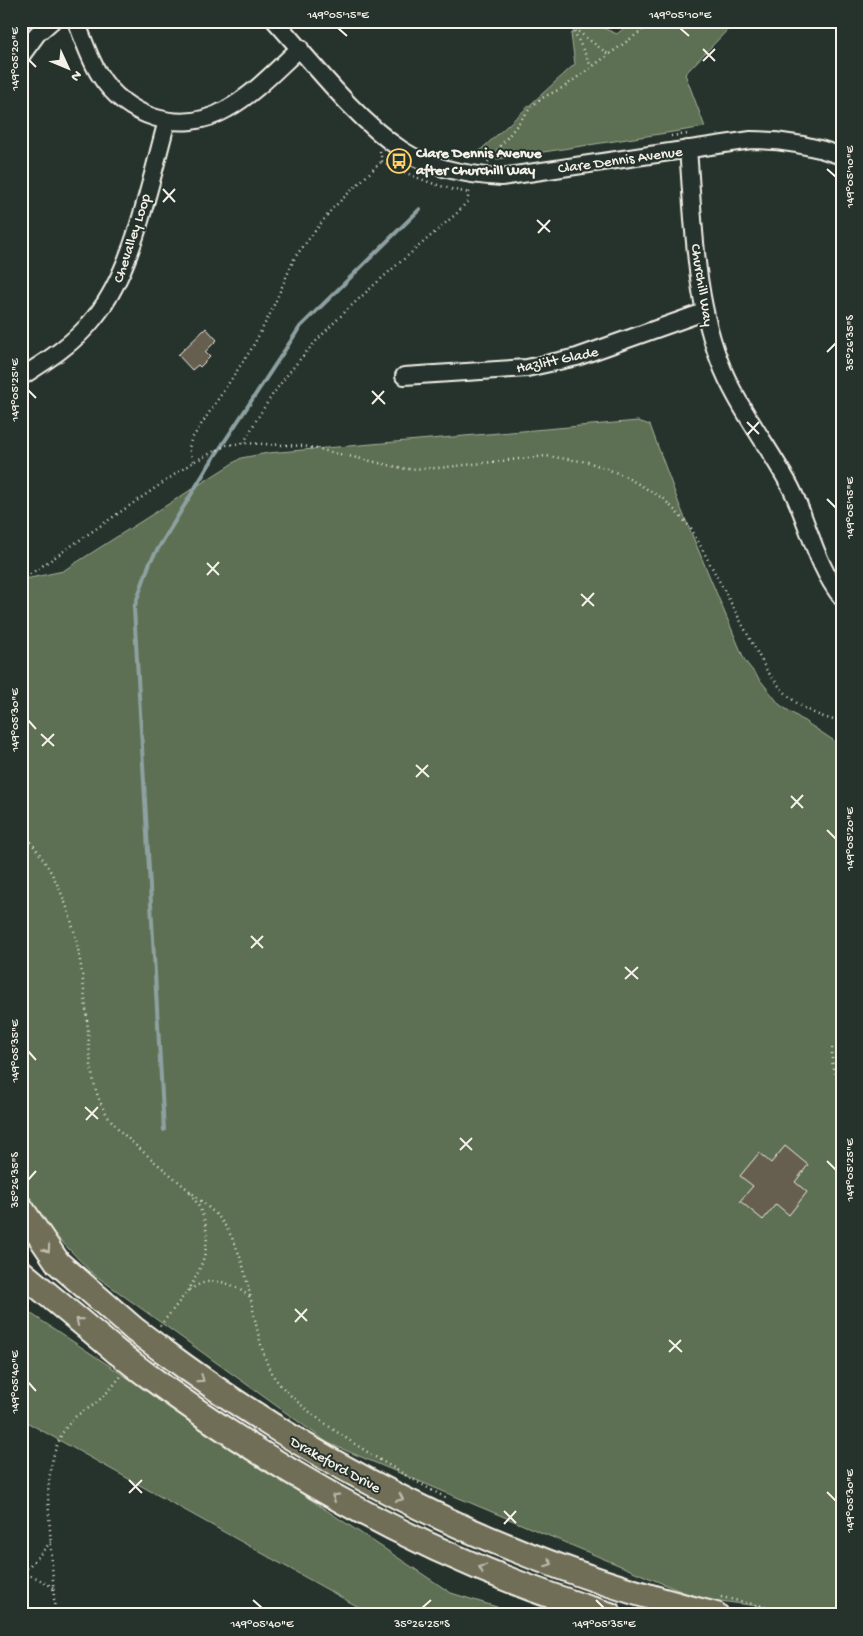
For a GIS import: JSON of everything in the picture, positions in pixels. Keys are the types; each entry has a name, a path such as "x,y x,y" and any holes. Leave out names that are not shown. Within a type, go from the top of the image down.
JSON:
{"highway":[{"name":"Drakeford Drive","path":"21,1208 58,1264 151,1337 272,1427 386,1492 496,1542 584,1576 665,1602 714,1605"},
{"name":"Drakeford Drive","path":"21,1272 128,1365 265,1456 380,1521 499,1575 610,1615"}],"street":[{"path":"21,56 37,34 52,21"},
{"path":"76,21 97,72 108,88 131,108 167,121 202,119 227,110 300,48"},
{"name":"Clare Dennis Avenue","path":"275,21 369,124 402,150 446,169 484,166 519,175 751,140 781,140 812,146 842,156"},
{"name":"Chevalley Loop","path":"21,377 75,339 95,318 112,293 130,251 167,121"},
{"name":"Churchill Way","path":"688,149 698,270 704,312 722,368 730,386 790,487 826,575 842,598"},
{"name":"Hazlitt Glade","path":"404,376 527,368 577,357 704,312"}],"path":[{"path":"568,21 581,41 591,66"},
{"path":"244,443 273,394 305,352 336,318 457,213 467,202 471,185 483,186 484,166 532,106 542,98 564,87 655,21"},
{"path":"572,27 608,54"},
{"path":"665,137 696,134"},
{"path":"194,462 189,448 191,440 252,348 270,314 295,257 332,209 382,161"},
{"path":"484,166 496,162"},
{"path":"21,578 26,577 194,462 227,445 244,443 304,446 406,469 438,468 546,456 588,462 623,475 664,498 691,528 766,668 778,685 799,706 828,719 842,722"},
{"path":"21,830 48,865 68,906 79,960 92,1074 102,1106 109,1118 123,1134 218,1216 231,1232 240,1251 268,1367 276,1381 290,1396 357,1445 453,1502"},
{"path":"832,1048 832,1062 842,1095"},
{"path":"151,1337 187,1292 203,1263 207,1236 202,1212 186,1188"},
{"path":"187,1292 200,1284 220,1280 236,1286 251,1298"},
{"path":"55,1615 49,1478 58,1444 65,1428 75,1417 97,1402 128,1365"},
{"path":"51,1542 22,1573 37,1578 54,1588"},
{"path":"714,1605 803,1615"}],"green space":[{"path":"632,21 736,21 685,74 705,127 498,159 475,155 575,64 571,34 589,22 617,34"},
{"path":"638,421 650,425 679,504 745,661 780,705 842,746 842,1615 826,1615 697,1598 328,1443 92,1273 39,1218 21,1188 21,580 63,571 241,458 268,453"},
{"path":"21,1307 451,1593 523,1615 373,1615 21,1419"}],"building":[{"path":"206,328 217,340 205,352 210,357 200,367 198,365 192,370 178,355"},
{"path":"785,1146 808,1165 795,1182 807,1192 789,1215 776,1204 763,1220 740,1201 753,1186 740,1176 759,1153 771,1163"}],"waterway":[{"path":"164,1130 134,608 150,562 209,465 300,327 420,209"}],"place":[{"name":"Clare Dennis Avenue after Churchill Way","path":"399,161"}]}
